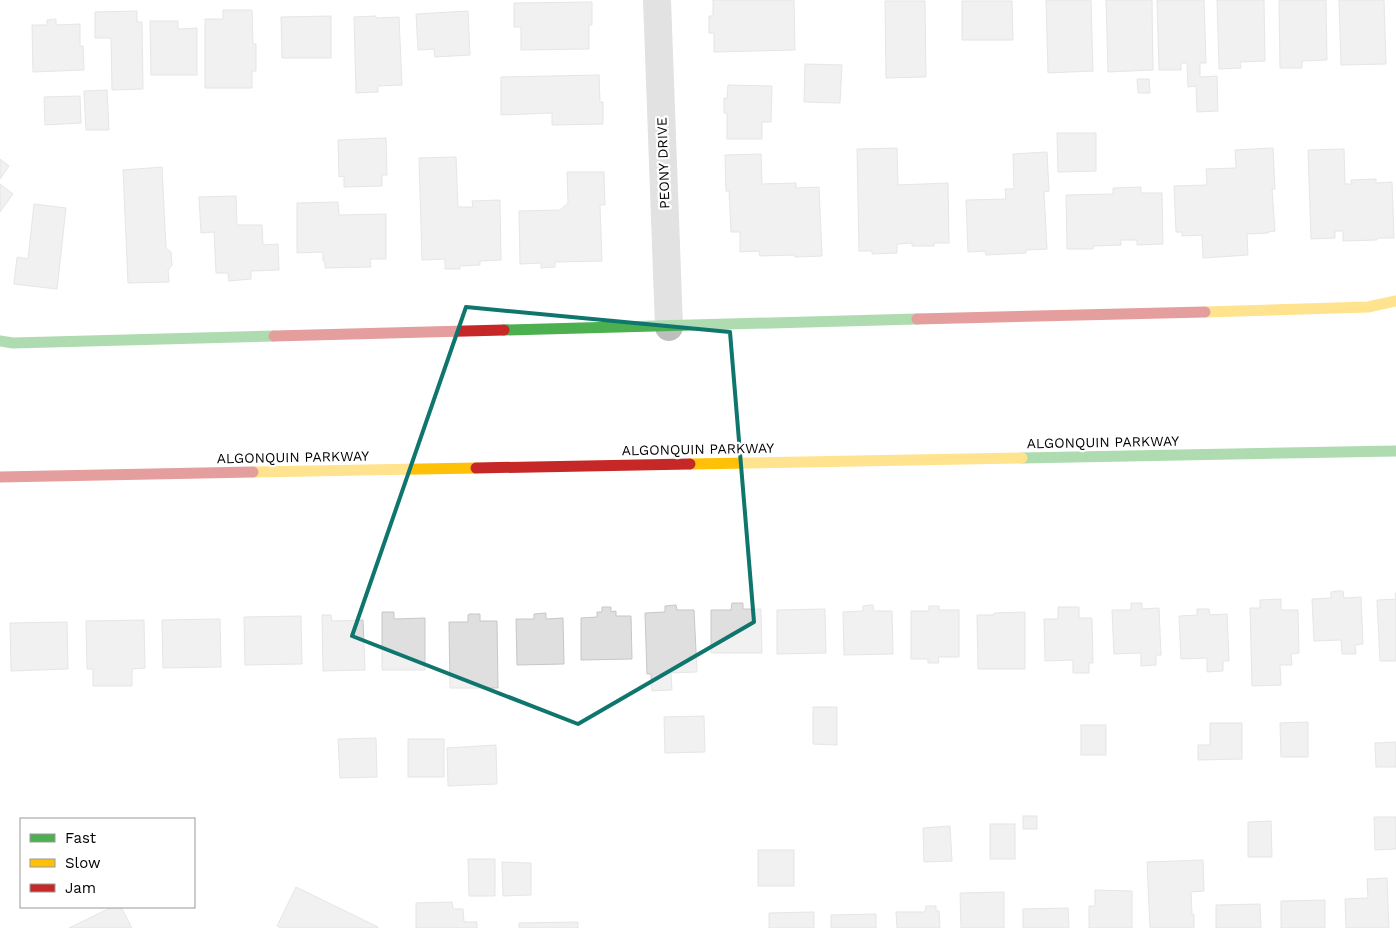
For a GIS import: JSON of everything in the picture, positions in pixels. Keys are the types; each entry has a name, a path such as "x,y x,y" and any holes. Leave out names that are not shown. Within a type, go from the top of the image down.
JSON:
{"street":[{"name":"PEONY DRIVE","path":"657,0 669,327"},
{"path":"0,342 669,327 1350,308 1396,300"},
{"name":"ALGONQUIN PARKWAY","path":"0,477 1396,451"}],"highlighted area":[{"path":"466,307 730,332 754,622 578,724 352,636"}],"building":[{"path":"713,0 794,0 795,50 714,52 714,33 709,33 709,16 713,16"},
{"path":"1046,0 1091,0 1093,71 1048,73"},
{"path":"1106,0 1152,0 1153,70 1108,72"},
{"path":"1157,0 1204,0 1206,63 1200,63 1200,77 1217,76 1218,111 1197,112 1196,86 1188,87 1187,63 1181,63 1181,70 1159,70"},
{"path":"1217,0 1264,0 1265,61 1240,62 1241,68 1219,69"},
{"path":"1279,0 1326,0 1327,60 1302,61 1302,68 1280,68"},
{"path":"1339,0 1384,0 1386,64 1341,65"},
{"path":"885,1 925,1 926,77 886,78"},
{"path":"962,1 1012,1 1013,40 962,40"},
{"path":"592,2 592,25 589,25 589,49 521,50 521,27 514,27 514,3"},
{"path":"223,10 252,10 253,44 256,44 256,71 252,71 252,88 205,88 205,19 223,19"},
{"path":"137,11 137,22 142,22 143,89 112,90 111,38 95,38 95,12"},
{"path":"468,11 470,55 435,57 434,49 418,50 416,14"},
{"path":"331,16 331,58 282,58 281,17"},
{"path":"376,16 376,18 399,17 402,85 378,86 378,92 356,93 354,17"},
{"path":"56,19 56,25 80,24 80,46 83,46 84,70 33,72 32,25 47,25 47,20"},
{"path":"150,21 178,21 178,29 197,28 197,75 151,75"},
{"path":"805,64 842,65 840,103 804,102"},
{"path":"599,75 600,102 603,102 603,124 552,125 552,113 501,115 501,77"},
{"path":"1137,79 1149,79 1150,93 1138,93"},
{"path":"728,85 772,86 771,122 762,122 762,139 727,139 727,113 724,113 724,98 727,99"},
{"path":"107,90 109,130 86,130 84,91"},
{"path":"80,96 81,123 45,125 44,97"},
{"path":"1057,133 1096,133 1096,171 1058,172"},
{"path":"386,138 387,175 382,175 382,186 344,187 344,176 339,177 338,140"},
{"path":"897,148 898,185 948,183 949,243 934,243 934,246 912,246 912,243 897,244 897,253 872,254 872,251 859,251 857,149"},
{"path":"1273,148 1275,189 1272,189 1275,231 1247,234 1248,255 1203,258 1202,235 1182,236 1182,232 1176,232 1174,186 1207,185 1206,169 1236,168 1235,150"},
{"path":"1344,149 1345,184 1352,184 1351,180 1376,179 1376,183 1392,182 1394,238 1343,241 1343,231 1335,231 1335,238 1311,239 1308,150"},
{"path":"1047,152 1049,191 1044,192 1047,249 1026,250 1026,253 986,255 985,251 968,252 966,200 1006,199 1005,189 1014,189 1013,154"},
{"path":"761,154 762,184 796,183 796,188 819,187 822,256 760,256 759,251 740,252 740,232 731,232 729,191 726,191 725,155"},
{"path":"456,157 458,207 473,207 472,201 500,200 501,260 480,261 480,265 460,266 460,269 445,269 445,259 422,260 419,158"},
{"path":"0,159 9,166 0,179"},
{"path":"162,167 166,248 171,252 172,265 168,270 169,282 128,283 123,170"},
{"path":"567,172 604,172 605,205 600,205 602,261 555,262 555,267 541,268 541,263 520,264 519,211 560,210 568,203"},
{"path":"0,184 13,194 0,212"},
{"path":"1141,187 1141,193 1162,193 1163,244 1137,245 1137,240 1121,240 1121,245 1093,246 1093,249 1067,249 1066,195 1113,194 1113,188"},
{"path":"236,196 237,225 262,225 263,245 278,244 279,270 251,271 251,279 229,281 228,273 216,273 214,232 201,233 199,197"},
{"path":"338,202 339,215 386,214 386,259 370,259 371,267 325,268 323,252 297,253 297,203"},
{"path":"34,204 66,208 57,289 14,284 17,257 28,259"},
{"path":"1343,591 1344,598 1361,597 1363,644 1355,645 1356,654 1342,654 1341,640 1314,641 1312,599 1331,598 1331,592"},
{"path":"1281,599 1281,610 1298,610 1299,653 1291,654 1292,665 1280,665 1281,685 1252,686 1250,608 1260,608 1260,600"},
{"path":"1396,599 1396,661 1380,661 1377,600"},
{"path":"732,603 743,603 743,609 761,609 762,653 711,653 711,610 731,610"},
{"path":"1131,603 1142,603 1142,609 1159,608 1161,655 1156,655 1156,665 1141,666 1141,653 1114,654 1112,610 1131,610"},
{"path":"676,605 677,610 694,610 697,672 671,673 672,690 652,691 651,674 647,674 645,613 665,612 665,606"},
{"path":"873,605 874,611 892,611 893,654 844,655 843,612 863,611 863,606"},
{"path":"929,606 939,606 939,610 959,610 959,657 938,657 939,663 928,663 928,659 911,659 911,611 929,611"},
{"path":"602,607 611,607 611,612 616,611 616,616 631,616 632,659 581,660 581,618 597,617 597,612 602,612"},
{"path":"1058,607 1079,607 1079,618 1092,618 1093,663 1089,663 1089,673 1073,673 1073,660 1045,661 1044,619 1058,619"},
{"path":"825,609 826,653 777,654 777,610"},
{"path":"1197,609 1209,609 1210,615 1227,614 1229,661 1223,661 1223,671 1207,672 1207,658 1181,659 1179,616 1197,615"},
{"path":"382,612 394,612 394,619 425,618 425,670 382,670"},
{"path":"1025,612 1025,669 978,669 977,615"},
{"path":"546,613 546,619 563,618 564,664 517,665 516,619 534,619 534,614"},
{"path":"469,614 480,614 480,621 497,621 498,688 450,688 449,622 468,622"},
{"path":"322,615 331,615 332,621 363,620 365,670 323,671"},
{"path":"301,616 302,664 245,665 244,617"},
{"path":"220,619 221,667 163,668 162,620"},
{"path":"144,620 145,668 132,669 132,686 93,686 93,669 87,669 86,621"},
{"path":"67,622 68,669 11,671 10,623"},
{"path":"813,707 837,707 837,745 813,744"},
{"path":"704,716 705,752 665,753 664,717"},
{"path":"1308,722 1308,757 1281,757 1280,723"},
{"path":"1210,723 1242,723 1242,759 1198,760 1198,745 1210,745"},
{"path":"1081,725 1106,725 1106,755 1081,755"},
{"path":"376,738 377,777 340,778 338,739"},
{"path":"408,739 444,739 444,777 408,777"},
{"path":"1396,742 1396,767 1376,767 1375,743"},
{"path":"496,745 497,784 448,786 447,748"},
{"path":"1023,816 1037,816 1037,829 1023,829"},
{"path":"1374,817 1396,817 1396,849 1375,850"},
{"path":"1271,821 1272,857 1248,857 1248,822"},
{"path":"990,824 1015,824 1015,859 990,859"},
{"path":"950,826 952,861 924,862 923,828"},
{"path":"758,850 794,850 794,886 758,886"},
{"path":"468,859 495,859 495,896 469,896"},
{"path":"1203,860 1204,891 1191,892 1194,928 1150,928 1147,862"},
{"path":"502,862 531,863 531,895 503,896"},
{"path":"1387,878 1389,928 1346,928 1345,899 1368,898 1367,879"},
{"path":"296,887 378,927 281,928 277,926"},
{"path":"1095,890 1132,891 1132,928 1089,928 1089,906 1095,906"},
{"path":"1004,892 1004,928 961,928 960,893"},
{"path":"1325,900 1325,928 1281,928 1281,901"},
{"path":"452,902 453,909 463,909 464,922 477,922 477,928 416,928 416,903"},
{"path":"1260,904 1261,928 1216,928 1216,905"},
{"path":"926,906 936,906 936,911 939,911 940,928 897,928 896,912 925,912"},
{"path":"110,908 122,908 132,928 69,928"},
{"path":"1068,908 1069,928 1023,928 1023,909"},
{"path":"814,912 814,928 769,928 769,913"},
{"path":"876,914 876,928 831,928 831,915"},
{"path":"578,922 578,928 519,928 519,923"}],"traffic: fast":[{"path":"504,330 917,319"},
{"path":"0,341 13,343 274,336"},
{"path":"1022,458 1396,451"}],"traffic: slow":[{"path":"1205,312 1368,307 1396,301"},
{"path":"690,464 1022,458"},
{"path":"253,472 476,468"}],"traffic: jam":[{"path":"917,319 1205,312"},
{"path":"274,336 504,330"},
{"path":"476,468 690,464"},
{"path":"0,477 253,472"}]}
